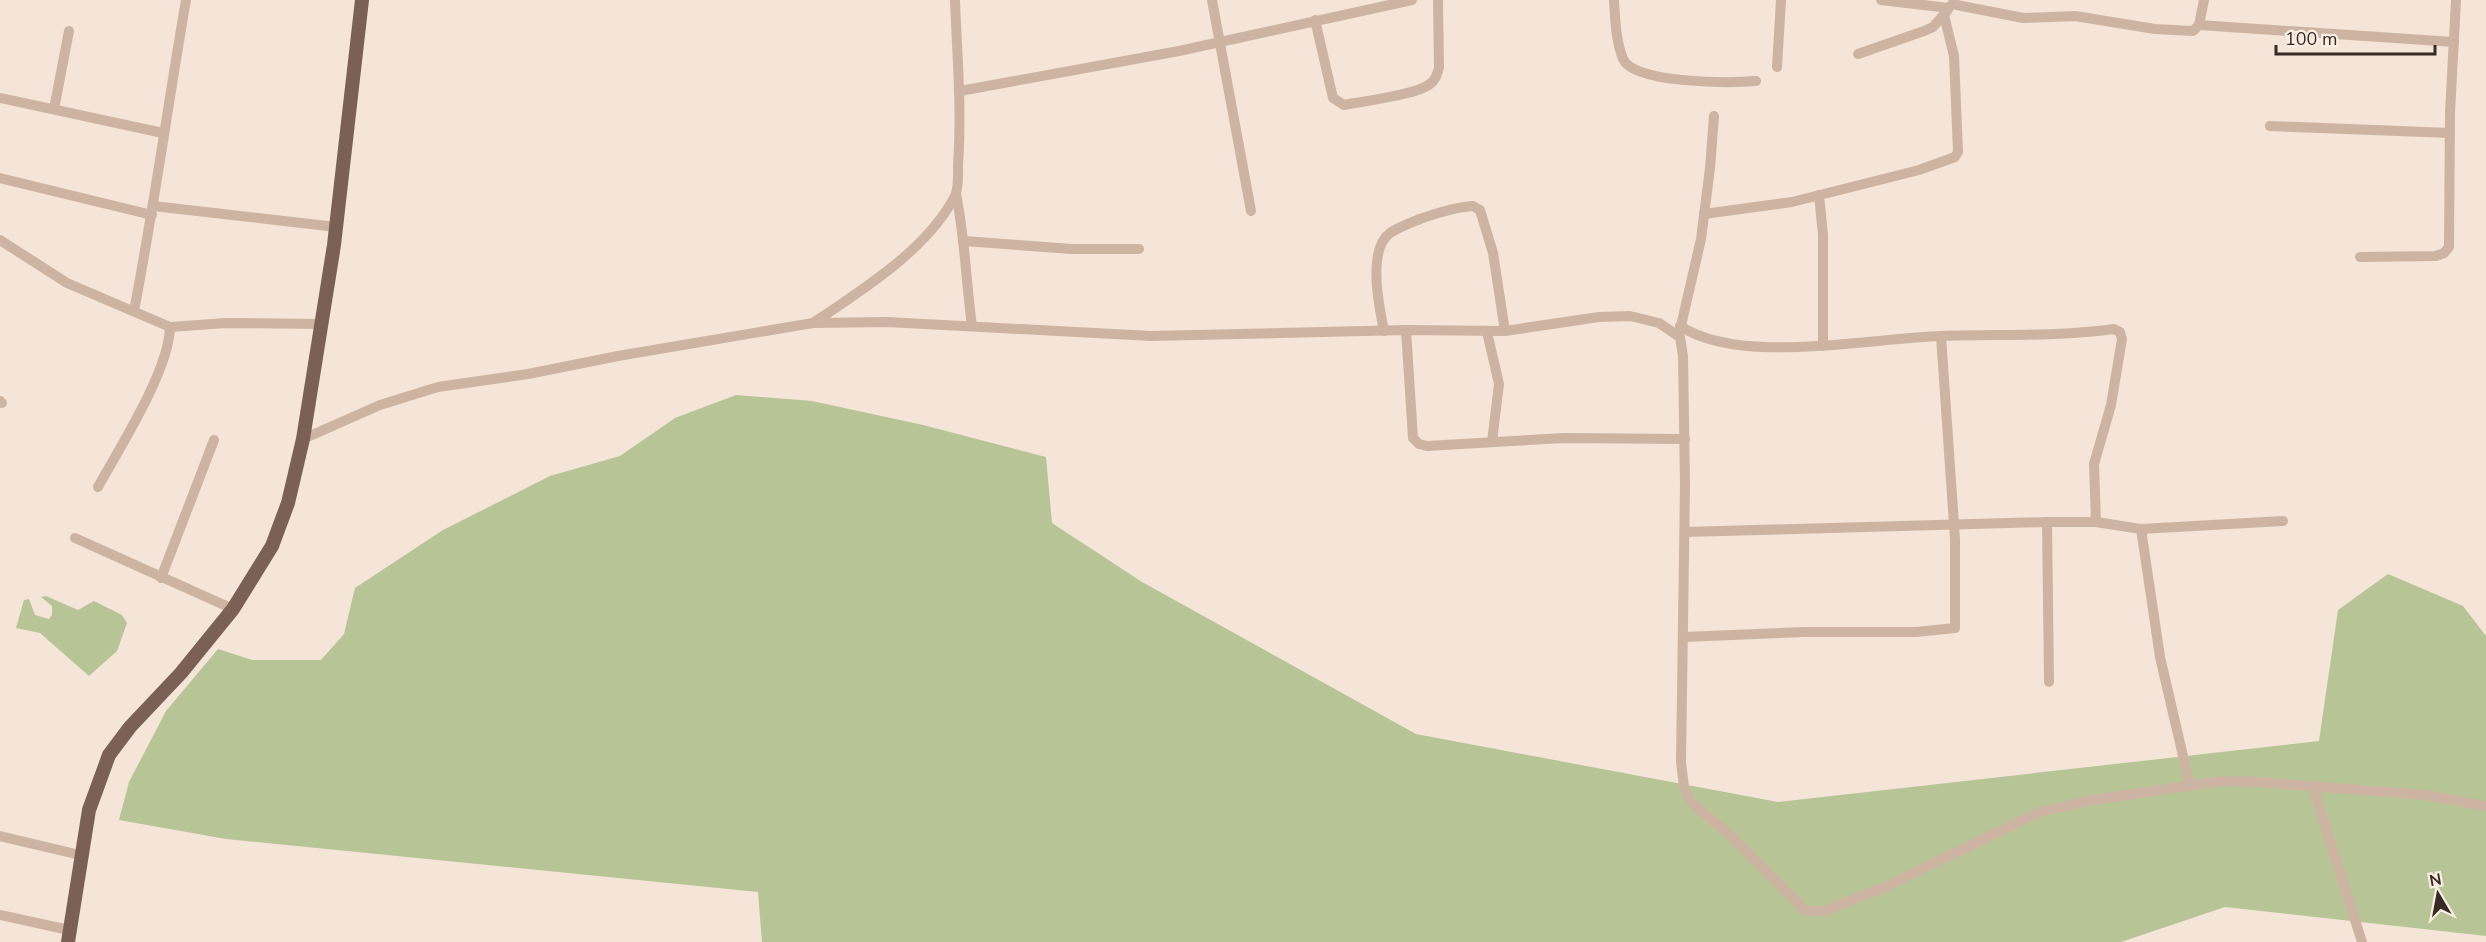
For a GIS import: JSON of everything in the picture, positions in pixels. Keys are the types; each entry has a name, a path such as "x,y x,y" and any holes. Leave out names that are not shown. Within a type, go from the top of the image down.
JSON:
{"main road":[{"path":"68,936 89,810 109,755 130,727 181,673 233,609 272,546 288,503 303,439 336,228 362,0"}],"street":[{"path":"134,310 153,210 163,133 186,0"},
{"path":"955,0 960,91 956,194 964,241 972,326"},
{"path":"1212,0 1218,43 1251,211"},
{"path":"960,91 1218,43 1412,0"},
{"path":"1315,20 1333,98 1344,105 1409,92 1430,84 1436,78 1439,68 1438,0"},
{"path":"1614,0 1623,60 1628,66 1662,77 1693,81 1719,83 1756,81"},
{"path":"1777,67 1781,0"},
{"path":"1881,0 2023,18 2075,16 2155,29 2193,31 2199,25 2204,0"},
{"path":"2360,257 2436,256 2444,253 2449,247 2450,133 2456,0"},
{"path":"1858,54 1933,27 1950,7"},
{"path":"1704,214 1792,202 1919,170 1955,157 1958,152 1950,7"},
{"path":"2199,25 2454,42"},
{"path":"54,109 69,31"},
{"path":"0,98 163,133"},
{"path":"1714,116 1701,239 1680,331 1685,377 1681,762 1686,795 1691,802 1732,837 1806,911 1825,911 1887,886 2037,813 2078,803 2214,782 2243,781 2426,795 2486,806"},
{"path":"2270,126 2450,133"},
{"path":"0,178 153,210 336,228"},
{"path":"813,323 862,290 904,257 932,228 956,194"},
{"path":"1819,195 1823,235 1823,346"},
{"path":"1384,331 1377,295 1377,264 1380,245 1389,234 1409,223 1437,213 1473,206 1480,210 1493,253 1505,331"},
{"path":"0,240 67,283 170,327 226,323 321,324"},
{"path":"964,241 1071,249 1139,249"},
{"path":"303,439 380,405 438,387 528,374 618,356 813,323 887,322 1060,333 1151,336 1406,330 1487,332 1630,315 1711,340 1746,346 1823,346 1941,336 2065,334 2114,329 2120,332 2121,339 2118,372 2093,474 2096,522"},
{"path":"98,487 135,421 162,362 169,345 170,327"},
{"path":"1406,330 1413,438 1419,444 1427,446 1564,438 1685,439"},
{"path":"1487,332 1499,384 1492,442"},
{"path":"1684,637 1952,629 1956,625 1954,525 1941,336"},
{"path":"160,578 214,440"},
{"path":"1685,532 2047,522 2096,522 2141,529 2283,521"},
{"path":"2047,522 2049,682"},
{"path":"2141,529 2160,657 2190,786"},
{"path":"75,538 233,609"},
{"path":"2313,787 2362,942"},
{"path":"0,836 80,855"},
{"path":"0,915 68,936"}],"green space":[{"path":"736,395 812,401 923,425 1046,457 1052,523 1142,582 1416,734 1778,802 2319,741 2338,610 2388,574 2463,606 2486,636 2486,936 2225,907 2121,942 762,942 758,892 226,839 119,820 129,782 166,711 218,649 252,660 321,660 344,634 355,588 443,530 550,476 620,456 675,418"},
{"path":"46,596 78,610 94,601 122,615 127,623 117,651 89,676 40,633 16,628 24,600 29,599 35,615 49,619 52,615 52,606 41,597"}]}
